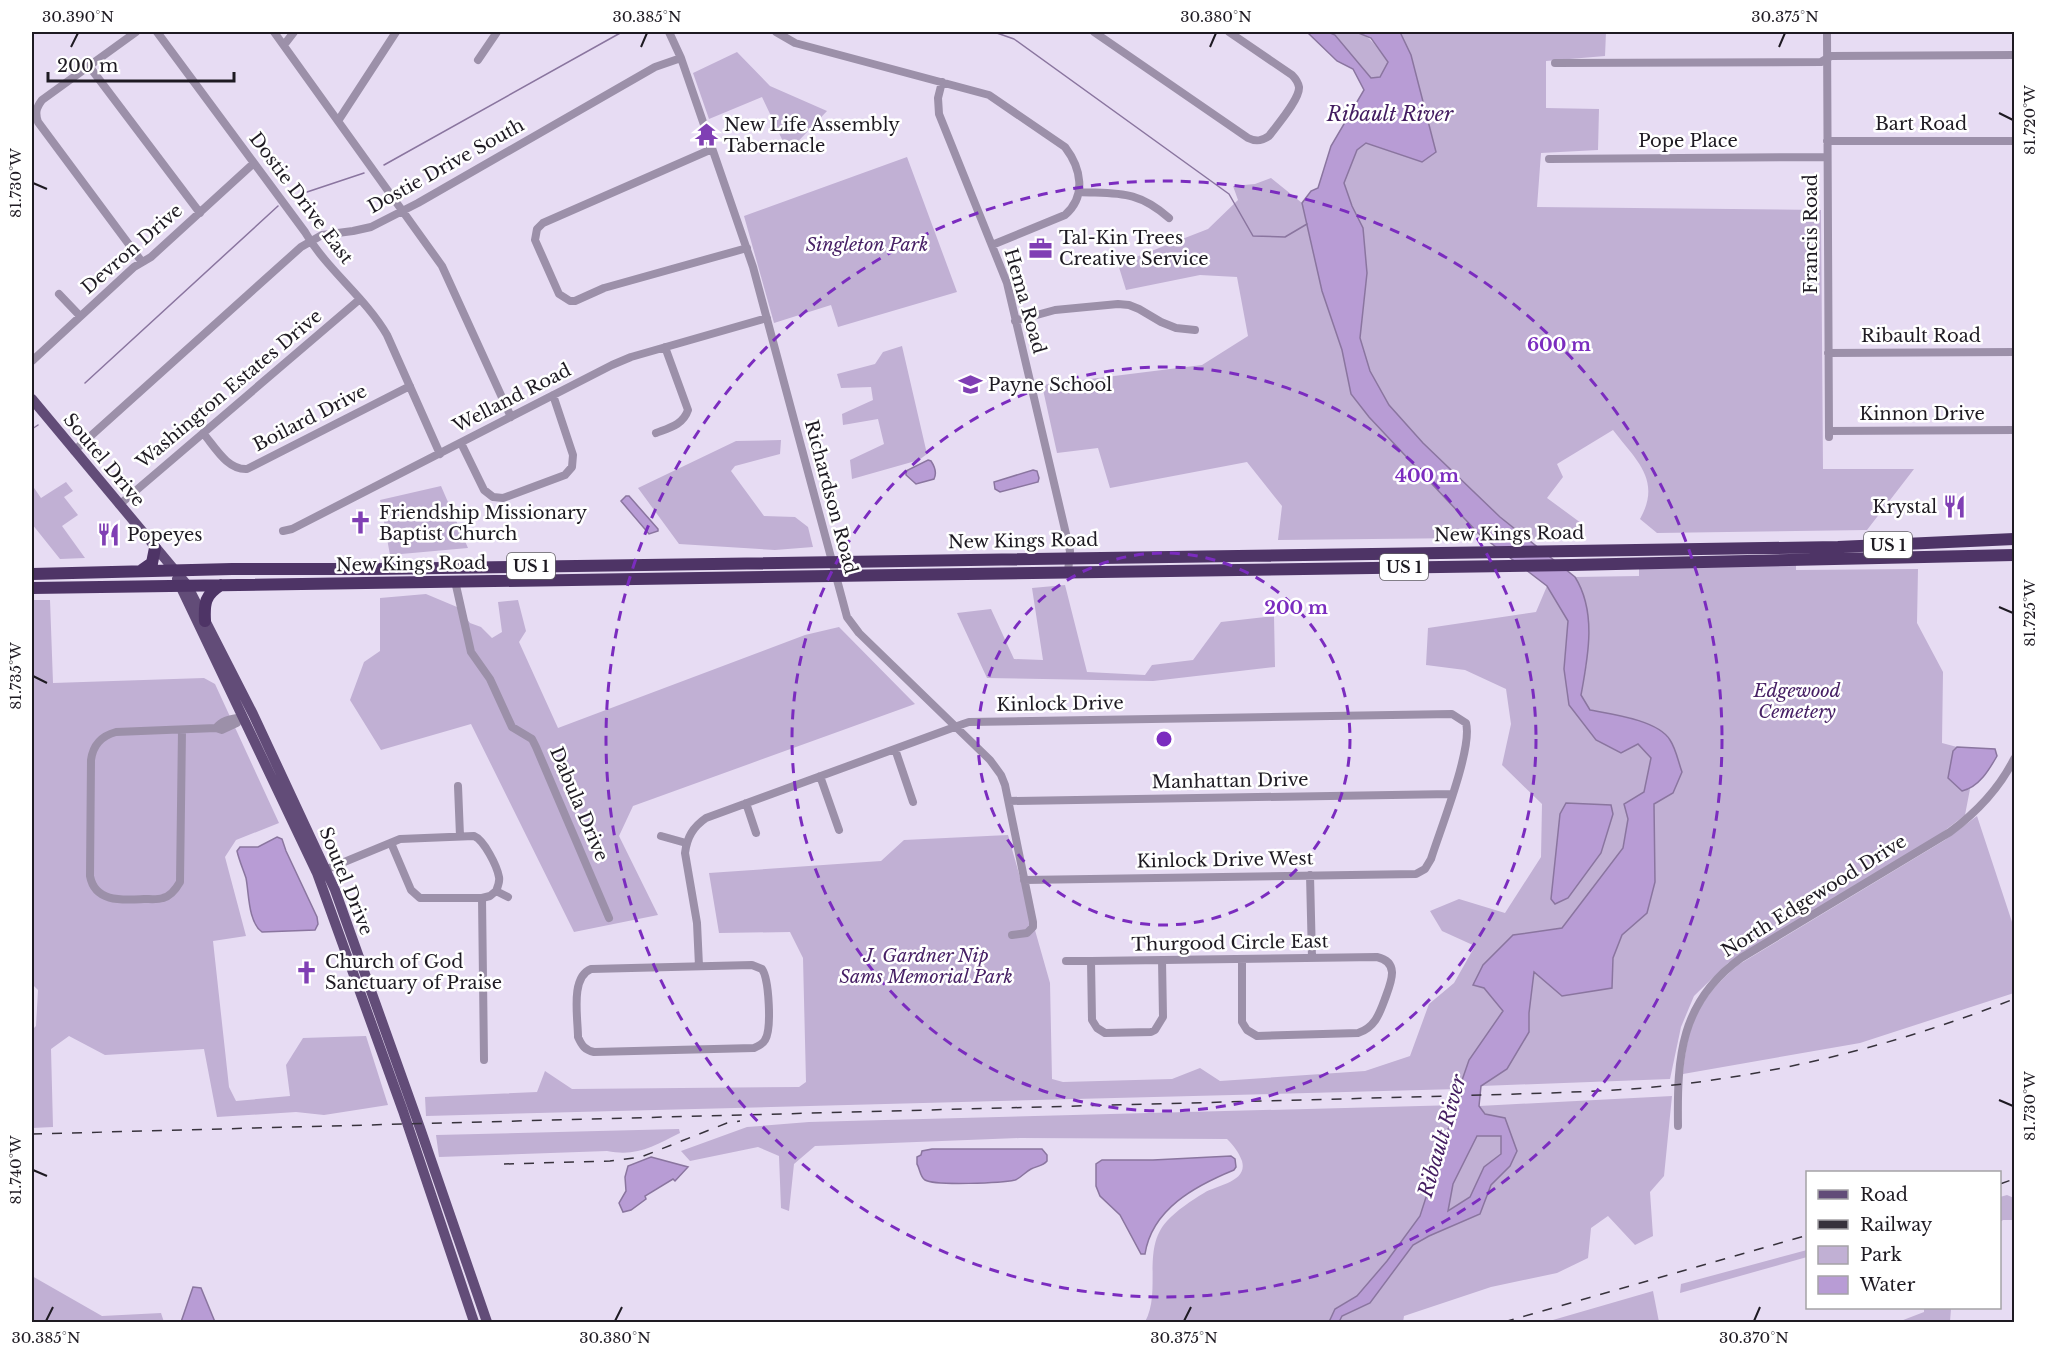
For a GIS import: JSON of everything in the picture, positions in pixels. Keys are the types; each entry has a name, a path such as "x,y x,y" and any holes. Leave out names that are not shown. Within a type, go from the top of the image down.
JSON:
{"highway":[{"name":"New Kings Road","path":"32,574 142,570 1069,559 1498,566 1572,565 1838,547 2014,539"},
{"path":"142,570 152,563 155,548"},
{"name":"New Kings Road","path":"32,588 1068,572 1487,552 1561,551 1686,556 2014,555"},
{"path":"205,621 204,603 207,596 221,585"}],"main road":[{"name":"Soutel Drive","path":"32,399 174,570 205,621 245,716"},
{"name":"Soutel Drive","path":"183,585 322,871 405,1086 487,1323"},
{"name":"Soutel Drive","path":"322,871 474,1323"}],"street":[{"path":"136,32 42,100 36,110 38,122 142,262"},
{"name":"Dostie Drive East","path":"157,32 316,251 377,317 440,454"},
{"path":"274,32 447,275 511,417"},
{"path":"284,45 294,32"},
{"path":"338,121 396,32"},
{"path":"478,60 497,32"},
{"name":"Richardson Road","path":"669,32 681,58 747,248 834,576 852,626 997,768 1005,785 1033,922 1033,927 1027,933 1012,935"},
{"path":"776,32 795,43 990,95 1058,141 1073,158 1080,182 1077,201 1065,215 992,245"},
{"path":"1094,32 1248,138 1258,141 1269,136 1296,98 1298,81 1229,32"},
{"name":"Francis Road","path":"1827,32 1829,434"},
{"path":"1555,63 1821,62 1831,56 2014,55"},
{"name":"Dostie Drive South","path":"74,451 310,241 322,235 371,226 402,211 646,72 681,58"},
{"path":"89,66 200,213"},
{"name":"Hema Road","path":"942,82 938,98 939,114 1007,283 1070,551 1068,572"},
{"name":"Bart Road","path":"1827,141 2014,141"},
{"path":"712,149 543,223 537,229 535,240 559,294 565,299 575,301 604,288 747,248"},
{"name":"Pope Place","path":"1550,159 1827,157"},
{"name":"Devron Drive","path":"32,360 142,262 151,257 254,163"},
{"path":"1079,192 1133,195 1153,204 1169,218"},
{"path":"59,294 80,316"},
{"name":"Washington Estates Drive","path":"119,505 360,299"},
{"path":"1016,321 1055,310 1118,304 1139,309 1176,328 1195,330"},
{"name":"Welland Road","path":"283,531 292,529 612,365 665,347 767,318"},
{"path":"656,433 679,424 688,410 665,347"},
{"name":"Ribault Road","path":"1828,353 2014,352"},
{"name":"Boilard Drive","path":"203,433 232,466 240,470 247,469 410,386"},
{"path":"461,443 484,490 493,497 503,498 565,475 572,467 573,455 553,395"},
{"name":"Kinnon Drive","path":"1829,434 2014,430"},
{"path":"615,565 615,579"},
{"path":"373,569 375,582"},
{"name":"Dabula Drive","path":"455,581 471,652 490,679 512,726 532,740 536,747 609,918"},
{"name":"Kinlock Drive","path":"686,843 694,829 706,818 969,722 1452,714 1462,719 1468,730 1468,739 1452,794"},
{"path":"182,730 180,882 170,894 163,898 112,899 104,896 94,886 90,876 92,753 102,737 116,732 216,728 222,730 237,723 245,716"},
{"path":"895,749 913,802"},
{"name":"North Edgewood Drive","path":"1678,1126 1678,1088 1681,1050 1685,1034 1697,1004 1718,976 1741,958 1955,829 1988,798 2014,759"},
{"path":"820,776 839,830"},
{"path":"458,786 460,836"},
{"name":"Manhattan Drive","path":"1009,801 1452,794"},
{"name":"Kinlock Drive West","path":"1024,880 1416,874 1425,869 1431,859 1452,794"},
{"path":"746,803 756,833"},
{"path":"661,836 686,843 685,862 697,923 699,966"},
{"path":"322,871 391,843 405,838 478,837 484,844 499,876 496,891 482,898 424,900 416,897 391,843"},
{"path":"1310,875 1312,958"},
{"path":"496,891 508,897"},
{"path":"482,898 484,1060"},
{"name":"Thurgood Circle East","path":"1066,961 1377,957 1391,965 1393,979 1378,1018 1369,1029 1358,1033 1257,1036 1247,1030 1242,1022 1242,959"},
{"path":"1091,961 1092,1020 1096,1028 1105,1033 1128,1033 1151,1032 1159,1026 1163,1017 1162,960"},
{"path":"752,965 762,969 767,980 768,1033 764,1042 754,1048 594,1052 584,1047 578,1037 578,987 581,976 591,969 699,966 752,965"}],"green space":[{"path":"1328,32 1358,33 1369,39 1388,62 1380,77 1371,78 1335,35"},
{"path":"1400,32 1606,32 1605,56 1546,61 1546,108 1599,109 1598,150 1541,153 1537,207 1821,210 1823,469 1914,469 1867,530 1657,533 1640,519 1648,493 1643,471 1613,430 1557,464 1563,477 1547,498 1581,523 1579,536 1529,539 1500,517 1423,443 1389,405 1370,371 1360,338 1367,273 1363,228 1344,183 1357,150 1366,143 1422,162"},
{"path":"737,52 770,86 827,111 788,152 762,97 709,119 693,73"},
{"name":"Singleton Park","path":"907,157 957,292 838,327 831,305 774,323 744,216"},
{"path":"1271,178 1302,203 1322,291 1342,350 1351,394 1369,417 1479,534 1467,538 1278,540 1282,506 1247,462 1110,488 1098,448 1057,453 1042,385 1202,365 1248,336 1237,277 1200,275 1126,290 1118,264 1208,229 1238,200 1233,186 1255,184"},
{"path":"902,346 927,454 919,460 852,479 850,460 884,444 878,419 843,425 842,414 873,400 871,387 841,388 837,374 875,364 883,352"},
{"path":"781,440 780,454 735,466 731,471 764,516 795,517 808,527 813,547 775,550 679,544 638,488 736,441"},
{"path":"66,482 73,491 64,497 78,515 62,526 85,558 60,559 32,524 32,485 41,498"},
{"path":"441,486 468,548 390,555 380,500"},
{"name":"Edgewood Cemetery","path":"1796,565 1796,570 1918,569 1917,623 1943,672 1942,743 1957,747 1953,752 1948,778 1962,791 1970,789 1965,815 1939,835 1728,963 1694,996 1681,1027 1670,1079 1481,1086 1507,1069 1529,1032 1534,971 1562,996 1612,988 1613,958 1622,935 1647,913 1655,882 1654,804 1673,793 1682,772 1669,738 1631,718 1590,710 1581,695 1587,662 1579,584 1575,577 1639,576 1639,567"},
{"path":"1065,585 1087,672 1145,675 1152,665 1193,660 1221,622 1274,616 1275,667 1153,681 987,678 957,613 991,609 1014,659 1043,660 1032,588"},
{"name":"J. Gardner Nip Sams Memorial Park","path":"1547,586 1568,621 1564,669 1569,705 1638,744 1651,758 1644,792 1628,819 1623,848 1562,928 1513,935 1483,965 1473,985 1484,988 1503,1011 1469,1060 1459,1089 426,1116 425,1097 537,1092 545,1071 572,1089 799,1087 806,1082 803,958 790,932 719,933 709,873 881,861 904,840 1008,835 1050,983 1052,1079 1063,1082 1172,1079 1200,1068 1220,1081 1365,1071 1410,1056 1429,1004 1454,983 1475,946 1442,931 1430,911 1459,899 1505,913 1541,857 1542,804 1502,765 1511,724 1506,689 1465,670 1426,665 1428,628 1536,612"},
{"path":"426,594 457,607 470,623 481,627 492,638 502,632 498,602 518,600 526,631 519,642 558,728 805,635 839,627 915,704 633,806 619,836 658,915 574,932 471,724 381,750 350,700 364,662 380,651 380,598"},
{"path":"32,600 50,600 53,683 204,678 215,684 279,823 236,840 225,857 246,936 213,941 229,1087 236,1101 290,1096 286,1065 303,1038 366,1036 388,1105 324,1115 296,1112 217,1117 204,1049 105,1055 69,1036 51,1049 53,1127 32,1128 32,1030 36,1026 38,990 32,984"},
{"path":"1977,816 2014,928 2014,993 1860,1043 1683,1074 1688,1041 1697,1013 1714,989 1738,965 1945,840"},
{"path":"1672,1096 1664,1176 1650,1192 1653,1236 1635,1245 1608,1216 1591,1228 1588,1258 1557,1273 1491,1287 1404,1316 1403,1322 1339,1322 1342,1316 1370,1303 1413,1245 1480,1214 1491,1185 1510,1166 1517,1151 1479,1106"},
{"path":"1458,1105 1420,1216 1387,1261 1357,1296 1335,1309 1329,1322 1145,1322 1150,1310 1153,1257 1159,1232 1167,1221 1184,1206 1204,1193 1230,1182 1240,1174 1243,1168 1236,1149 1227,1139 1020,1138 815,1146 794,1164 789,1211 781,1208 779,1156 758,1147 690,1161 681,1151 747,1127 809,1122"},
{"path":"679,1129 680,1133 662,1142 627,1153 607,1151 439,1157 436,1135"},
{"path":"1477,1136 1501,1136 1501,1154 1484,1167 1470,1197 1447,1211 1453,1184"},
{"path":"2007,1195 2014,1198 2014,1220 2001,1221 2001,1197"},
{"path":"1806,1250 1806,1257 1680,1293 1681,1284"},
{"path":"32,1276 102,1316 161,1313 164,1322 32,1322"},
{"path":"1653,1291 1659,1322 1546,1322"},
{"path":"1924,1309 1951,1309 1950,1322 1898,1322 1924,1312"}],"water":[{"name":"Ribault River","path":"1307,32 1328,32 1335,35 1371,78 1380,77 1388,62 1371,38 1356,32 1400,32 1411,55 1436,152 1422,162 1366,143 1357,150 1344,183 1363,228 1367,273 1360,338 1370,371 1389,405 1423,443 1500,517 1575,577 1586,605 1589,635 1581,695 1590,710 1633,719 1664,733 1674,747 1682,772 1673,793 1654,804 1655,882 1647,913 1622,935 1613,958 1612,988 1562,996 1534,972 1529,1032 1507,1069 1481,1086 1479,1106 1485,1114 1505,1118 1517,1151 1510,1166 1491,1185 1480,1214 1413,1245 1370,1303 1342,1316 1339,1322 1329,1322 1335,1309 1357,1296 1387,1261 1420,1216 1448,1129 1457,1112 1459,1089 1469,1060 1503,1011 1484,988 1473,985 1483,965 1513,935 1562,928 1623,848 1628,819 1624,804 1644,792 1651,758 1638,744 1621,753 1596,740 1569,705 1564,669 1568,621 1547,586 1479,534 1369,417 1351,394 1342,350 1322,291 1302,203 1311,191 1318,188 1331,146 1364,90 1353,69 1337,61","holes":["1477,1136 1501,1136 1501,1154 1484,1167 1470,1197 1448,1211 1453,1184"]},
{"path":"928,460 934,468 934,479 916,484 906,475 906,471"},
{"path":"1033,470 1037,471 1038,482 1000,492 995,489 994,482"},
{"path":"629,496 658,531 649,534 621,501"},
{"path":"1957,747 1995,749 1997,756 1974,786 1962,791 1948,778 1953,751"},
{"path":"1566,803 1611,805 1613,814 1601,853 1568,898 1555,904 1551,899 1560,814"},
{"path":"277,837 282,839 317,917 318,924 315,930 262,932 254,921 246,878 237,851 240,847 258,847"},
{"path":"932,1149 1042,1149 1047,1155 1047,1161 1015,1180 983,1183 931,1182 923,1179 917,1164 917,1157 922,1151"},
{"path":"1231,1156 1235,1159 1234,1170 1191,1192 1166,1212 1156,1224 1149,1238 1145,1254 1141,1254 1120,1215 1100,1196 1096,1186 1096,1164 1102,1160"},
{"path":"651,1157 688,1167 675,1181 673,1179 645,1196 646,1199 631,1210 623,1212 619,1203 626,1191 625,1177 628,1166"},
{"path":"193,1287 201,1288 215,1322 181,1322"}],"waterway":[{"path":"384,165 622,32"},
{"path":"994,32 1014,39 1229,194 1253,236 1285,237 1307,224"},
{"path":"292,197 364,173"},
{"path":"85,383 278,206"},
{"path":"32,429 38,425"}],"railway":[{"path":"32,1134 1450,1096 1631,1089 1729,1077 1826,1058 1921,1032 2014,999"},
{"path":"504,1164 610,1161 641,1157 727,1123 740,1121"},
{"path":"2001,1184 2014,1179"},
{"path":"1504,1322 1806,1236"}],"place":[{"name":"New Life Assembly Tabernacle","path":"706,135"},
{"name":"Tal-Kin Trees Creative Service","path":"1041,248"},
{"name":"Payne School","path":"970,385"},
{"name":"Krystal","path":"1955,507"},
{"name":"Friendship Missionary Baptist Church","path":"361,523"},
{"name":"Popeyes","path":"109,535"},
{"name":"Church of God Sanctuary of Praise","path":"307,972"}]}
